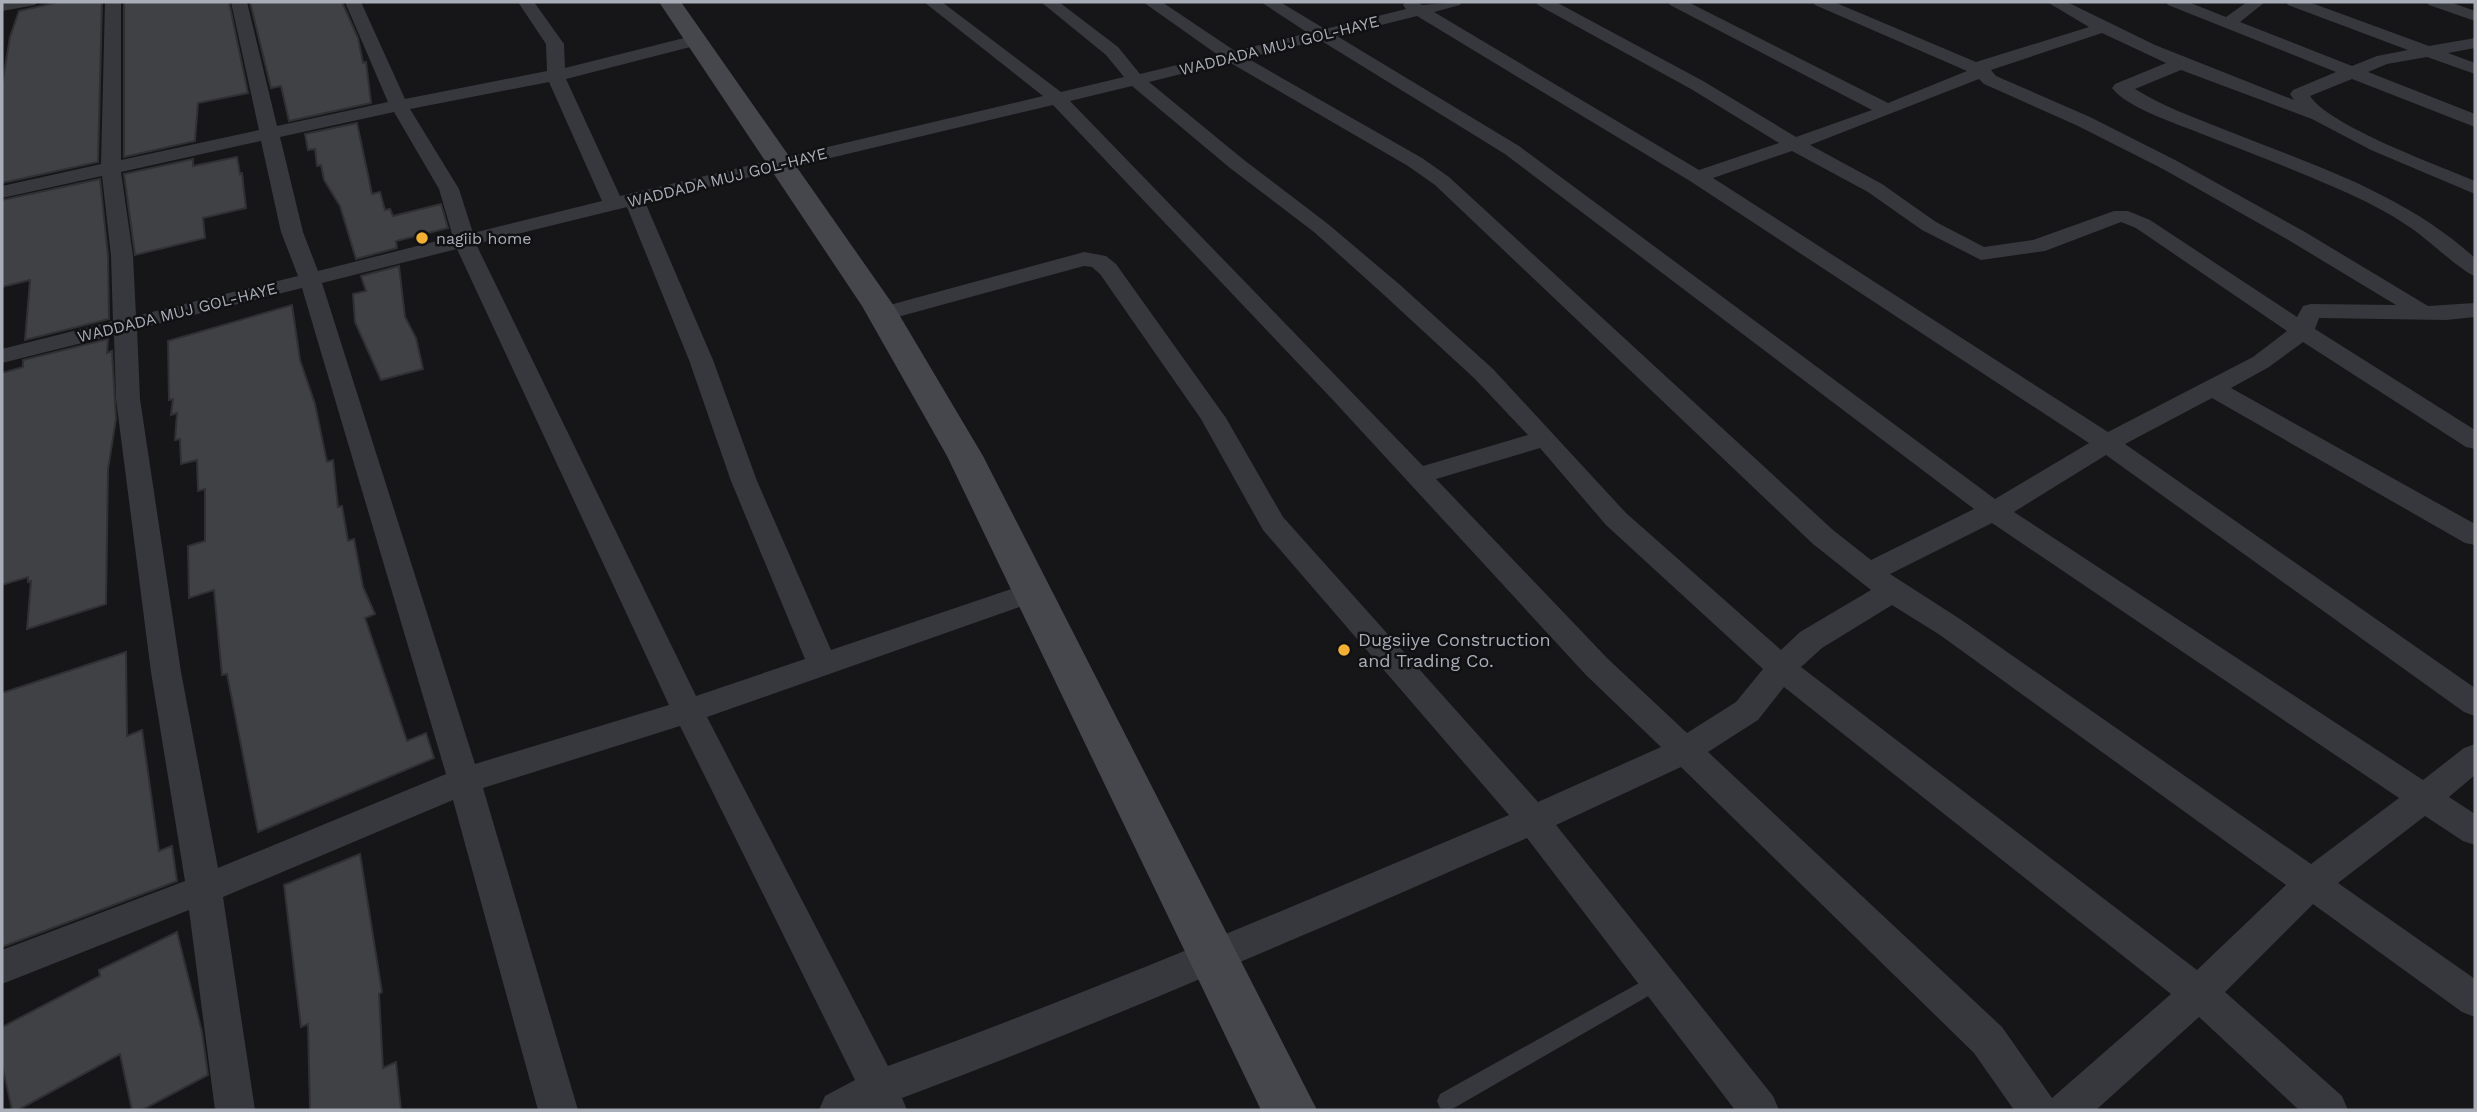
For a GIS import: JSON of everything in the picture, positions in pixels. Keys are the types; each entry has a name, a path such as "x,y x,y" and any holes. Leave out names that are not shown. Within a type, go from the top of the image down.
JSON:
{"main road":[{"path":"670,2 883,314 965,456 1212,958 1290,1110"}],"street":[{"path":"2,5 29,2"},
{"path":"113,2 111,169 122,256 128,399 166,672 204,888 235,1110"},
{"path":"239,2 292,232 310,279 464,780 558,1110"},
{"path":"353,2 400,106 449,189 465,243 688,711 883,1099"},
{"path":"526,2 555,44 556,77 682,313 744,481 822,664"},
{"path":"932,2 1057,99 1597,667 1988,1040 2037,1110"},
{"path":"1049,2 1112,51 1136,80 1321,228 1391,289 1484,374 1616,519 1781,668 2199,993 2328,1110"},
{"path":"1151,2 1231,57 1415,162 1442,181 1823,537 1880,582 1950,627 2475,1000"},
{"path":"1269,2 1512,150 1994,511 2475,831"},
{"name":"WADDADA MUJ GOL-HAYE","path":"2,356 778,163 1231,57 1322,34 1413,6 1454,2"},
{"path":"1544,2 1697,85 1796,145 1875,188 1929,226 1981,254 2037,246 2121,215 2143,224 2302,331 2475,441"},
{"path":"1676,2 1885,109"},
{"path":"1821,2 1982,71 1990,80 2081,120 2249,208 2423,313"},
{"path":"2055,2 2102,28 2182,63 2312,113 2348,132 2475,188"},
{"path":"2174,2 2475,121"},
{"path":"2227,24 2257,2"},
{"path":"2294,2 2475,69"},
{"path":"2435,2 2475,16"},
{"path":"1413,6 1696,177 2107,443 2475,704"},
{"path":"1982,71 1983,65 2102,28"},
{"path":"2,192 489,86 556,77 643,57 696,40"},
{"path":"2312,113 2300,100 2299,94 2383,60 2475,43"},
{"path":"2182,63 2121,88 2170,113 2372,198 2426,229 2460,253 2475,269"},
{"path":"1696,177 1796,145 1982,71"},
{"path":"883,314 1084,259 1098,261 1108,268 1213,418 1273,523 1533,820 1759,1110"},
{"path":"839,1110 883,1099 1029,1033 1212,958 1533,820 1686,750 1747,710 1781,668 1880,582 2107,443 2261,362 2302,331 2311,311 2423,313 2475,310"},
{"path":"2213,387 2475,536"},
{"path":"1418,476 1545,438"},
{"path":"2,967 204,888 464,780 688,711 1032,592"},
{"path":"2067,1110 2199,993 2310,884 2475,757"}],"lane":[{"path":"1447,1101 1657,981"}],"building":[{"path":"59,2 102,2 98,162 2,183 2,85 10,37 19,11"},
{"path":"124,2 229,2 248,93 198,103 195,141 124,157"},
{"path":"250,2 342,2 358,38 363,63 366,62 371,103 289,121 281,86 271,88"},
{"path":"357,123 372,194 380,192 385,210 390,209 393,216 441,204 448,228 396,241 397,248 356,259 340,206 324,180 321,165 317,166 315,149 308,150 305,134"},
{"path":"237,157 240,174 242,173 246,208 203,218 205,238 135,255 124,174 193,159 193,166"},
{"path":"100,179 108,256 109,319 25,340 30,280 2,287 2,200"},
{"path":"399,266 405,317 416,338 423,369 381,380 355,322 353,294 366,291 361,276"},
{"path":"292,305 300,360 315,404 327,462 333,460 338,507 342,506 348,541 354,539 363,587 375,614 365,618 407,741 426,733 434,758 258,832 227,674 222,675 214,590 189,598 188,546 205,541 205,489 198,491 197,460 181,464 180,439 175,440 177,413 171,415 173,399 169,400 168,341"},
{"path":"108,339 107,353 112,351 116,419 108,469 106,604 27,629 31,581 28,582 28,577 2,585 2,373 23,367 23,360"},
{"path":"126,652 127,736 142,730 159,851 172,846 177,881 2,947 2,693"},
{"path":"360,854 382,992 379,994 383,1068 396,1062 401,1110 310,1110 308,1024 301,1027 284,885"},
{"path":"177,932 202,1032 208,1075 142,1110 132,1110 120,1054 18,1110 12,1110 2,1065 2,1027 100,976 99,970"}],"place":[{"name":"nagiib home","path":"422,238"},
{"name":"Dugsiiye Construction and Trading Co.","path":"1344,650"}]}
